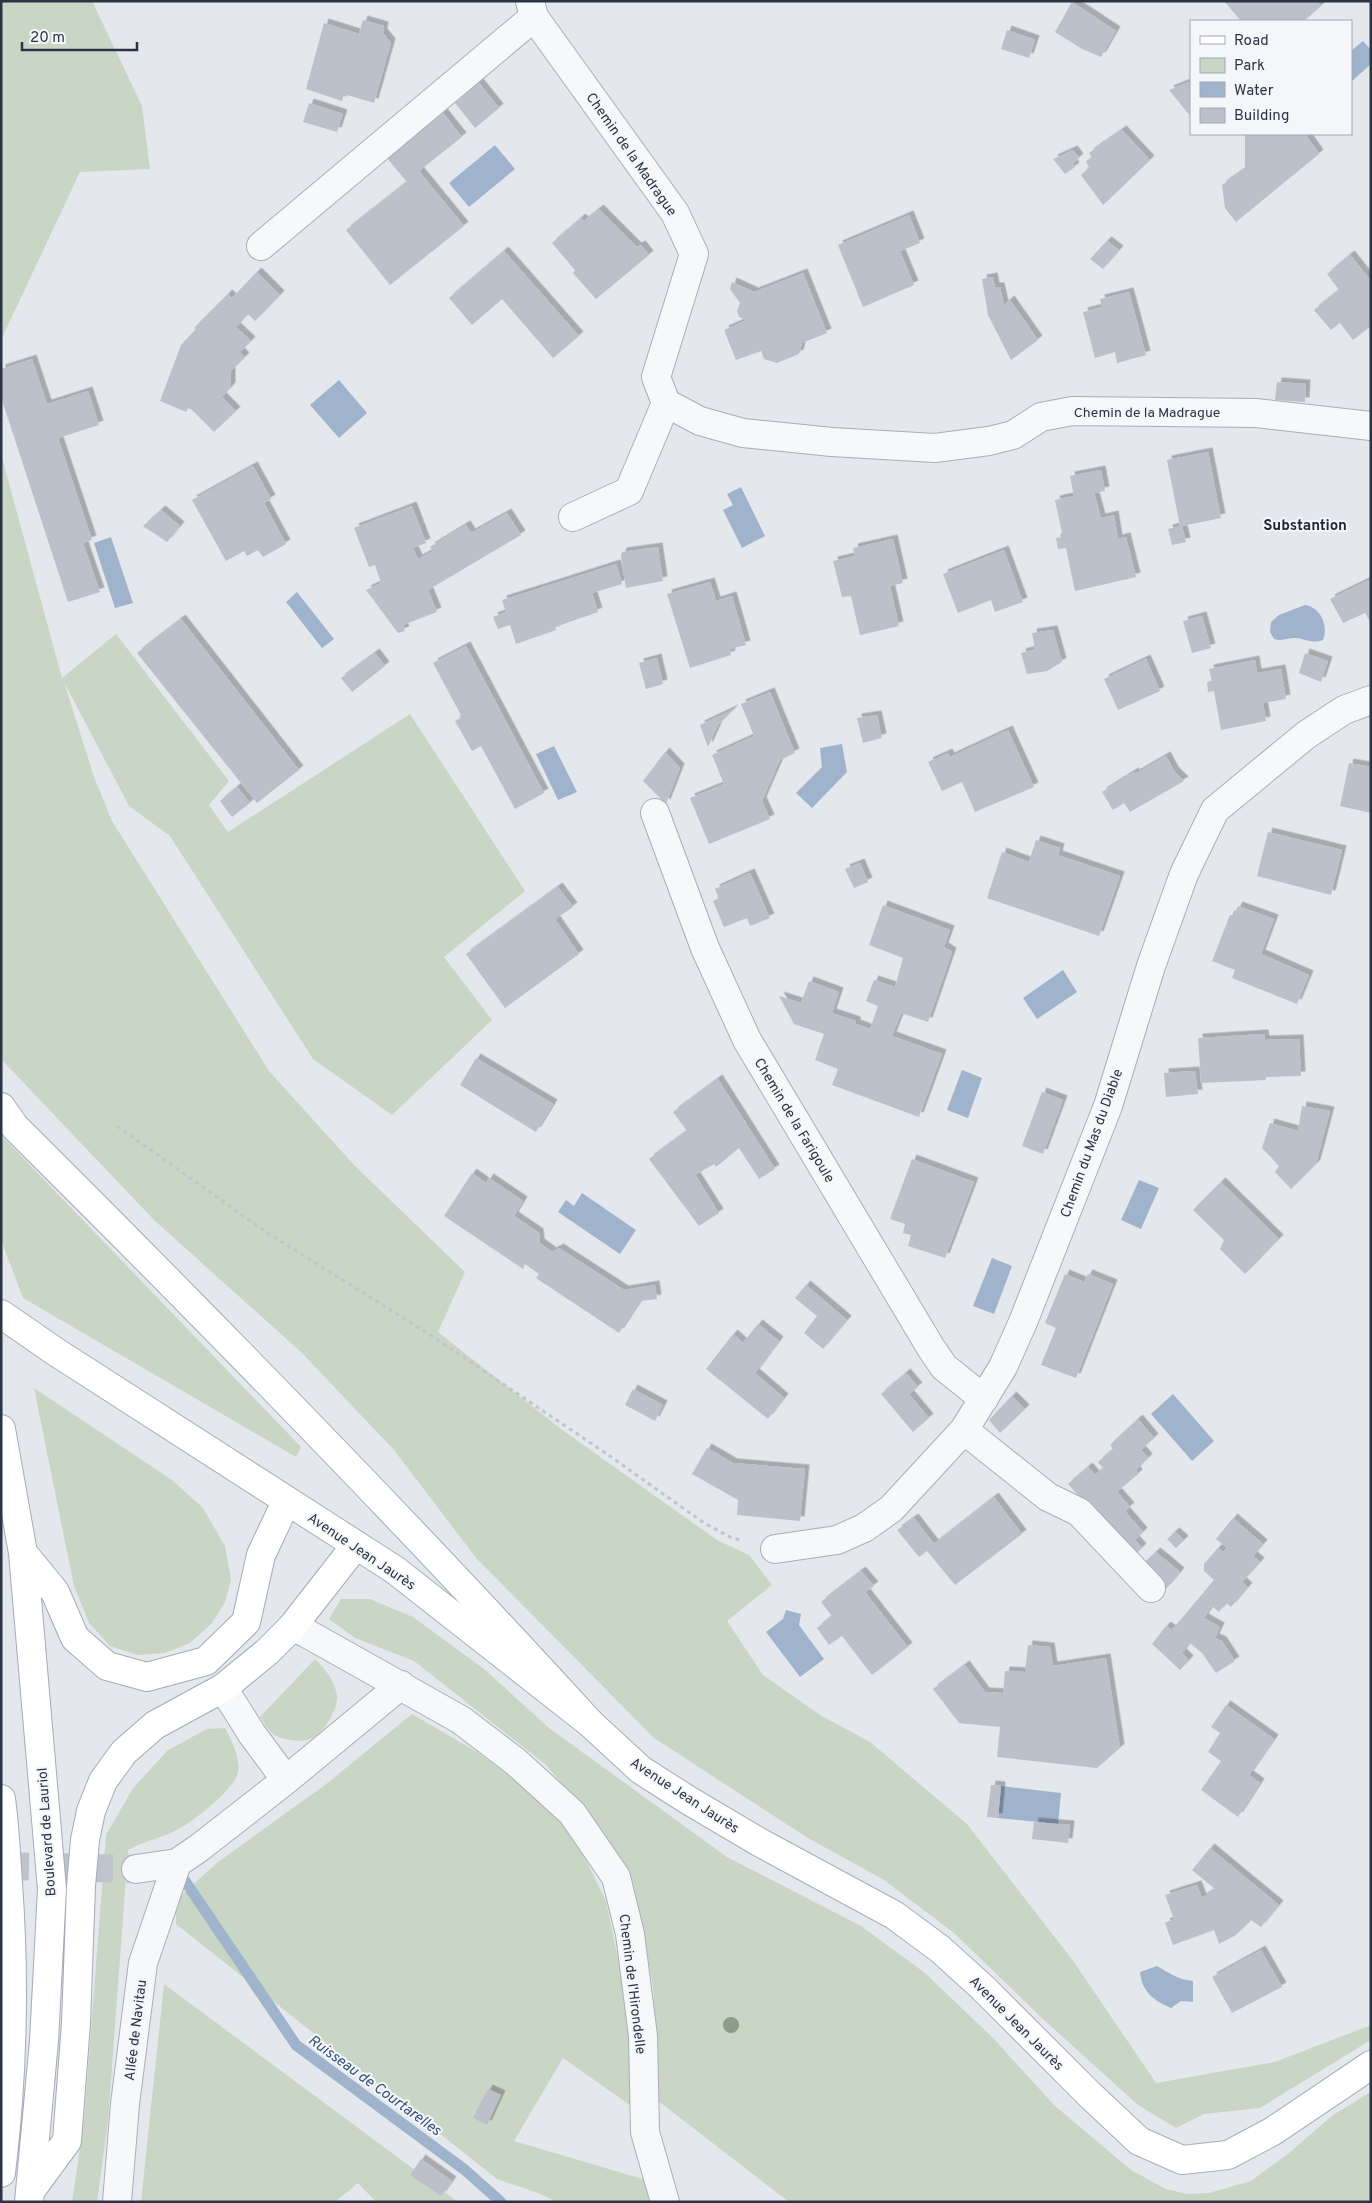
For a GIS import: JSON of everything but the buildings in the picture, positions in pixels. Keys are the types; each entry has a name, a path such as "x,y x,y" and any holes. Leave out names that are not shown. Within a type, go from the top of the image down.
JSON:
{"main road":[{"path":"1,1107 15,1128 264,1377 467,1588 590,1723"},
{"name":"Avenue Jean Jaurès","path":"1,1314 286,1502 395,1570 590,1723 641,1770 759,1842 894,1915 940,1949 983,1988 1139,2141 1182,2160 1228,2155 1273,2131 1371,2065"},
{"name":"Boulevard de Lauriol","path":"1,1429 23,1553 52,1889 44,2041 30,2196"},
{"path":"23,1553 55,1592 75,1638 107,1666 148,1678 206,1661 246,1622 261,1555 286,1502"},
{"path":"30,2196 67,2141 76,2023 81,1886 91,1810 104,1781 124,1752 155,1726 224,1688 267,1652 292,1627 356,1545"},
{"path":"246,1622 273,1623 292,1627"},
{"path":"206,1661 224,1688"},
{"path":"1,1799 10,1911 13,2021 8,2119 1,2173"}],"street":[{"path":"261,246 532,9"},
{"name":"Chemin de la Madrague","path":"532,9 675,212 694,254 656,377 666,403 700,420 743,433 832,442 935,448 989,441 1013,435 1041,417 1072,411 1256,413 1371,426"},
{"path":"573,517 629,491 666,403"},
{"name":"Chemin du Mas du Diable","path":"775,1549 837,1540 864,1528 891,1509 964,1430 1003,1367 1023,1322 1108,1106 1151,966 1177,892 1215,810 1306,735 1344,710 1371,700"},
{"name":"Chemin de la Farigoule","path":"655,812 705,948 747,1040 931,1348 944,1367 984,1399"},
{"path":"964,1430 1048,1497 1079,1512 1151,1588"},
{"name":"Chemin de l'Hirondelle","path":"292,1627 401,1685 461,1720 516,1762 572,1813 616,1877 630,1934 643,2036 645,2132 665,2202"},
{"path":"136,1869 177,1863 211,1839 286,1780 401,1685"},
{"path":"224,1688 252,1734 286,1780"},
{"name":"Allée de Navitau","path":"116,2202 125,2104 143,1963 177,1863"}],"path":[{"path":"117,1126 266,1232 437,1340 607,1454 704,1523 730,1537 775,1549"}],"green space":[{"path":"1,1 92,1 142,106 150,169 80,172 1,340"},
{"path":"1,454 62,678 116,634 229,781 209,805 228,832 410,714 525,891 444,957 492,1020 392,1115 313,1059 170,836 129,806 64,682 94,777 112,821 269,1071 354,1165 465,1272 438,1332 561,1429 717,1540 749,1555 772,1585 727,1621 763,1675 820,1715 870,1742 967,1824 1074,1962 1156,2083 1275,2062 1371,2025 1371,2040 1260,2108 1204,2114 1176,2128 1138,2105 1044,2020 954,1933 884,1880 808,1838 654,1738 477,1559 394,1450 302,1353 154,1220 1,1059"},
{"path":"1,1135 301,1447 296,1457 23,1298 1,1240"},
{"path":"34,1388 172,1480 203,1508 225,1546 231,1580 225,1602 212,1623 190,1643 165,1653 137,1655 110,1646 89,1623 74,1586"},
{"path":"341,1599 370,1599 413,1617 484,1669 549,1728 727,1857 861,1926 925,1973 993,2038 1054,2105 1131,2170 1166,2189 1187,2194 1209,2193 1251,2181 1289,2153 1333,2115 1371,2092 1371,2202 789,2202 657,2100 657,2045 653,1987 643,1933 628,1870 587,1813 545,1764 414,1661 355,1638 329,1619"},
{"path":"315,1659 323,1667 336,1690 336,1705 328,1723 316,1736 306,1740 300,1741 276,1736 260,1717"},
{"path":"412,1714 477,1752 528,1790 572,1832 606,1901 629,2012 634,2108 563,2058 514,2141 646,2180 649,2202 557,2202 538,2193 497,2179 176,1924 176,1900 218,1862 325,1785"},
{"path":"225,1728 235,1749 239,1767 235,1780 229,1788 210,1807 179,1829 128,1850 108,2121 97,2202 72,2202 84,2121 106,1835 133,1788 168,1750 207,1729"},
{"path":"164,1984 458,2202 376,2202 358,2183 335,2202 141,2202"}],"water":[{"path":"1363,41 1371,50 1371,64 1352,81 1352,50"},
{"path":"495,145 515,169 469,207 449,183"},
{"path":"339,380 367,413 339,438 310,405"},
{"path":"741,487 765,536 742,548 723,510 733,505 727,494"},
{"path":"111,537 133,603 115,608 94,543"},
{"path":"297,592 334,639 322,648 286,602"},
{"path":"1305,605 1315,609 1322,618 1325,628 1323,640 1316,642 1295,638 1274,639 1270,632 1271,622 1279,615"},
{"path":"842,744 847,772 812,808 796,793 822,767 820,748"},
{"path":"554,746 577,792 558,800 536,754"},
{"path":"1063,970 1077,992 1037,1019 1023,998"},
{"path":"962,1070 982,1078 968,1118 947,1110"},
{"path":"1139,1180 1159,1188 1141,1229 1121,1220"},
{"path":"582,1193 636,1230 620,1254 558,1212 566,1200 574,1206"},
{"path":"992,1258 1012,1266 994,1314 973,1306"},
{"path":"1173,1394 1214,1441 1192,1461 1151,1414"},
{"path":"786,1610 801,1614 799,1625 824,1659 800,1677 766,1632 783,1619"},
{"path":"1001,1786 1061,1793 1058,1824 998,1818"},
{"path":"1157,1966 1179,1978 1193,1981 1193,2002 1181,2001 1171,2008 1159,2002 1146,1990 1140,1972"}],"waterway":[{"name":"Ruisseau de Courtarelles","path":"181,1875 296,2045 465,2170 501,2202"}],"tunnel":[{"path":"1,1866 136,1869"}],"district":[{"name":"Substantion","path":"1305,525"}]}
